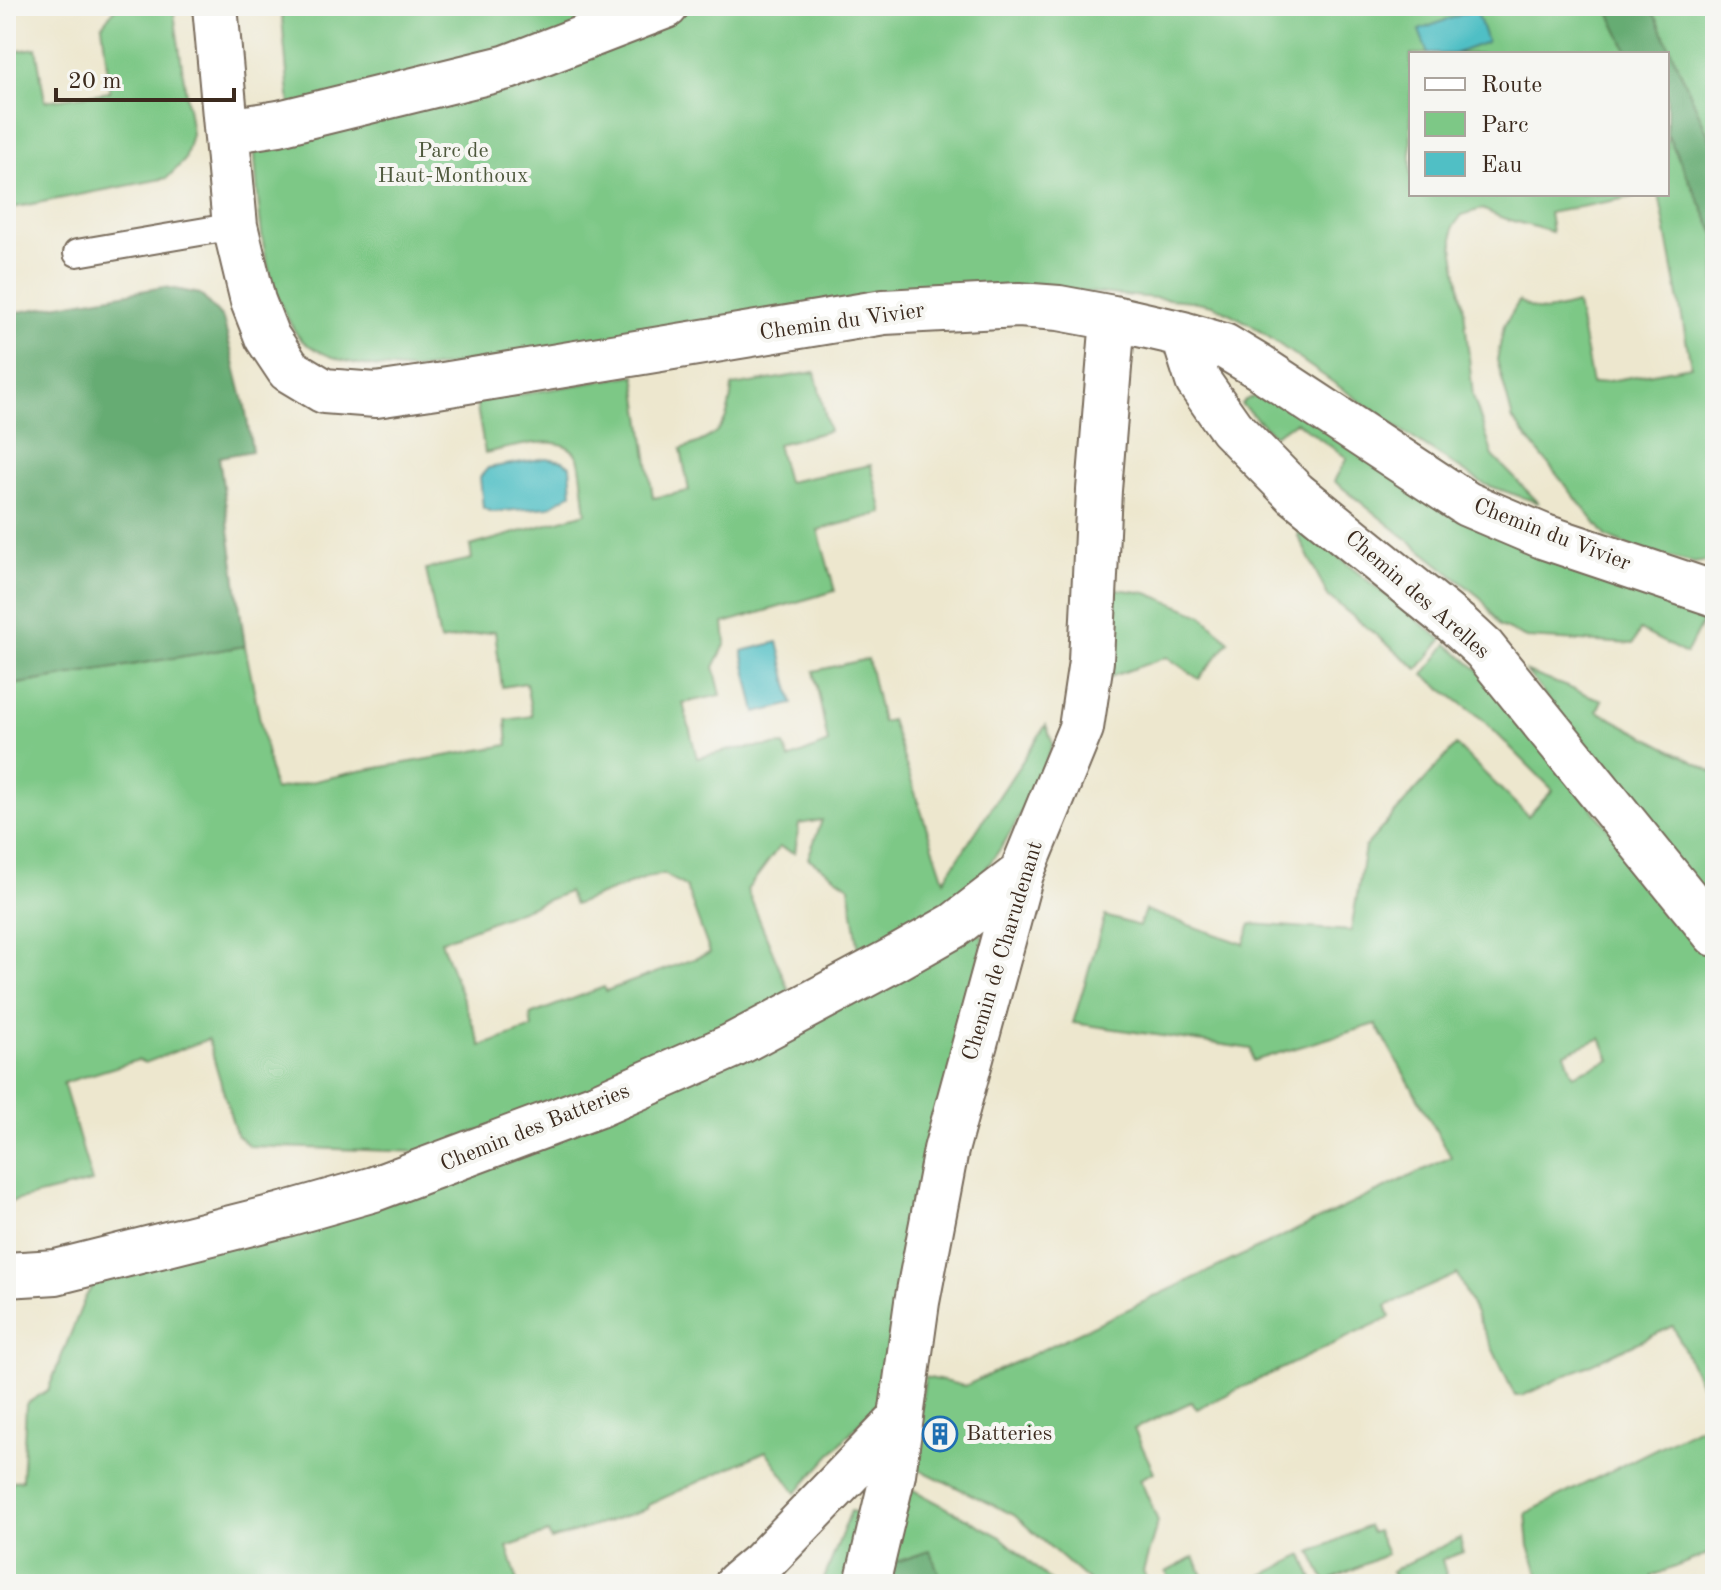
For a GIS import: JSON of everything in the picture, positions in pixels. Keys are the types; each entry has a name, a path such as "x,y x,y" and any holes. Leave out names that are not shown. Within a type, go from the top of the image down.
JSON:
{"street":[{"name":"Chemin du Vivier","path":"215,6 235,226 253,301 267,337 289,370 324,391 376,395 422,389 884,312 1019,305 1059,308 1183,334 1224,346 1467,504 1545,537 1715,594"},
{"path":"228,131 279,123 508,67 666,6"},
{"name":"Chemin de Charudenant","path":"867,1584 893,1474 917,1302 946,1150 1021,874 1081,728 1091,661 1099,490 1113,318"},
{"name":"Chemin des Arelles","path":"1183,334 1198,381 1231,428 1295,493 1484,649 1715,934"},
{"name":"Chemin des Batteries","path":"6,1275 56,1272 374,1189 596,1106 732,1046 895,959 955,925 1021,874"},
{"path":"737,1584 762,1563 900,1420"}],"lane":[{"path":"77,253 235,226"}],"green space":[{"path":"117,6 173,6 192,134 185,160 167,178 6,209 6,53 36,48 45,101 110,92 102,25"},
{"name":"Parc de Haut-Monthoux","path":"281,6 1715,6 1715,560 1694,563 1635,549 1606,536 1513,420 1497,360 1504,326 1519,301 1541,311 1577,304 1592,384 1691,366 1659,196 1669,196 1669,52 1409,52 1409,196 1638,196 1549,213 1552,232 1482,209 1462,215 1453,227 1473,396 1493,456 1539,503 1484,484 1408,435 1250,324 1213,305 1191,301 1028,287 415,370 360,364 333,357 299,338 279,301 266,257 254,140 291,119"},
{"path":"1606,6 1649,6 1658,21 1715,150 1715,234 1669,138 1669,52 1628,52"},
{"path":"164,287 200,294 223,319 245,406 252,451 219,457 245,646 6,686 6,314"},
{"path":"815,372 829,431 777,444 787,482 871,465 883,513 818,530 835,591 724,623 726,643 714,667 721,695 683,703 697,758 735,749 784,745 789,759 828,743 814,671 868,659 882,722 891,720 944,880 1046,725 1053,744 1031,793 1006,840 974,882 934,918 861,964 849,886 808,858 822,820 799,824 795,853 779,847 747,890 792,998 635,1074 421,1152 249,1146 236,1134 208,1039 145,1063 138,1060 63,1083 92,1182 6,1203 6,686 245,646 274,790 360,771 508,745 506,720 532,716 526,683 502,687 495,631 440,641 426,569 472,559 470,546 586,513 578,458 571,449 561,444 535,443 485,453 476,402 635,375 653,498 689,491 681,449 705,440 720,428 728,411 732,386","holes":["664,874 686,887 710,953 530,1015 532,1028 481,1046 441,941 568,892 574,905"]},
{"path":"1256,396 1266,398 1707,613 1686,654 1640,630 1633,644 1526,638 1500,626 1481,598 1334,481 1347,458 1296,422 1274,435 1241,404"},
{"path":"1301,527 1442,640 1418,669 1328,596 1298,536"},
{"path":"1116,589 1147,593 1202,615 1229,641 1199,679 1167,657 1104,679"},
{"path":"1447,644 1483,674 1715,964 1715,1414 1673,1326 1522,1396 1515,1396 1457,1274 1386,1306 1390,1317 1197,1409 1191,1402 1134,1429 1154,1472 1140,1479 1158,1521 1143,1572 1149,1584 1092,1584 1014,1515 912,1466 925,1377 965,1386 1451,1157 1376,1024 1253,1061 1251,1049 1073,1023 1105,916 1139,926 1145,910 1244,944 1251,924 1351,931 1365,847 1456,745 1528,816 1553,790 1482,719 1424,675","holes":["1601,1038 1610,1060 1573,1075 1565,1053"]},
{"path":"1527,672 1602,700 1597,711 1715,773 1715,915"},
{"path":"978,934 984,936 889,1390 796,1493 766,1451 648,1505 647,1509 551,1540 548,1533 507,1547 519,1584 6,1584 6,1482 22,1480 26,1404 48,1390 85,1298 101,1271 303,1226"},
{"path":"1715,1419 1715,1551 1652,1576 1655,1584 1542,1584 1529,1546 1526,1513"},
{"path":"906,1486 1001,1537 1054,1584 943,1584 929,1551 890,1564"},
{"path":"851,1511 859,1513 856,1528 864,1531 848,1584 822,1584"},
{"path":"1368,1526 1372,1533 1377,1531 1387,1554 1326,1582 1311,1552"},
{"path":"1460,1538 1463,1552 1442,1560 1449,1584 1397,1584 1391,1571"},
{"path":"930,1551 943,1584 887,1584 890,1564"},
{"path":"1303,1555 1315,1584 1245,1584"},
{"path":"1194,1557 1207,1584 1172,1584 1166,1572"}],"water":[{"path":"1476,9 1487,42 1460,52 1427,52 1419,30"},
{"path":"546,458 563,461 570,466 572,493 549,507 492,512 483,508 480,477 488,468"},
{"path":"778,642 793,704 756,713 742,651"}],"place":[{"name":"Batteries","path":"940,1434"}]}
